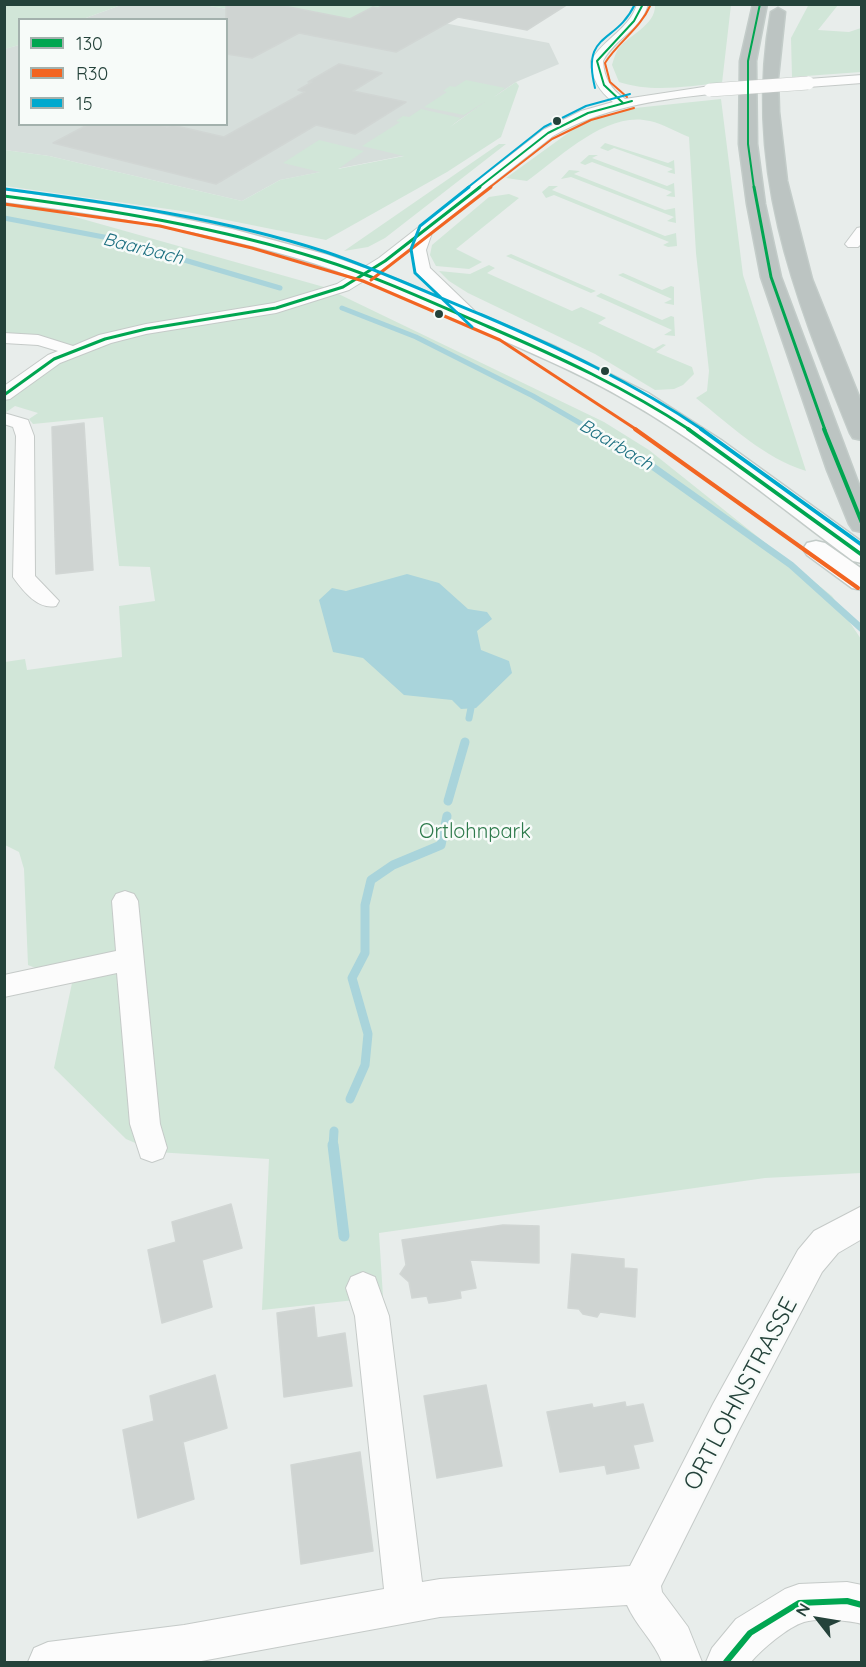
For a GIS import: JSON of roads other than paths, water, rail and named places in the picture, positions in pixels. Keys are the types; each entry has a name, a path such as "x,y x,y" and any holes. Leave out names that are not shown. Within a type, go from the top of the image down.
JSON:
{"highway":[{"path":"760,4 748,61 748,144 756,204 771,277 839,470 861,524"},
{"path":"787,7 774,33 770,83 774,144 783,206 802,279 861,433"}],"main road":[{"path":"4,196 63,203 204,228 271,245 366,274 612,382 661,411 861,555"},
{"path":"504,333 641,424 861,582"}],"street":[{"path":"628,102 617,90 602,85 597,68 600,53 607,44 633,24 641,14 643,4"},
{"path":"4,395 54,359 70,351 125,333 276,308 335,290 366,274 426,230 548,133 569,120 591,111 628,102 710,90 861,80"},
{"path":"426,230 418,250 422,269 475,321"},
{"path":"4,338 40,340 59,344 70,351"},
{"path":"4,418 21,424 25,436 24,577 48,601"},
{"path":"125,901 145,1124 152,1148"},
{"path":"4,986 129,959"},
{"name":"ORTLOHNSTRASSE","path":"641,1585 726,1417 810,1261 826,1242 861,1221"},
{"path":"363,1288 372,1316 405,1603"},
{"path":"48,1662 184,1645 440,1598 641,1585 645,1601 674,1641 682,1662"},
{"path":"726,1662 750,1633 799,1603 847,1601 861,1605"}],"water":[{"path":"407,574 439,583 468,609 487,612 492,619 477,631 481,650 509,661 512,673 476,708 461,709 452,700 404,695 363,658 333,652 319,600 332,588 346,591"}],"waterway":[{"name":"Baarbach","path":"4,218 109,238 280,288"},
{"name":"Baarbach","path":"342,308 416,337 533,396 592,430"},
{"name":"Baarbach","path":"589,429 645,461 791,565 862,629"},
{"path":"469,718 471,708"},
{"path":"448,801 465,742"},
{"path":"350,1099 365,1065 368,1034 352,978 365,953 365,905 371,880 393,865 441,845 447,816"},
{"path":"333,1146 334,1131"},
{"path":"333,1146 344,1236"}],"park label":[{"name":"Ortlohnpark","path":"475,832"}]}
